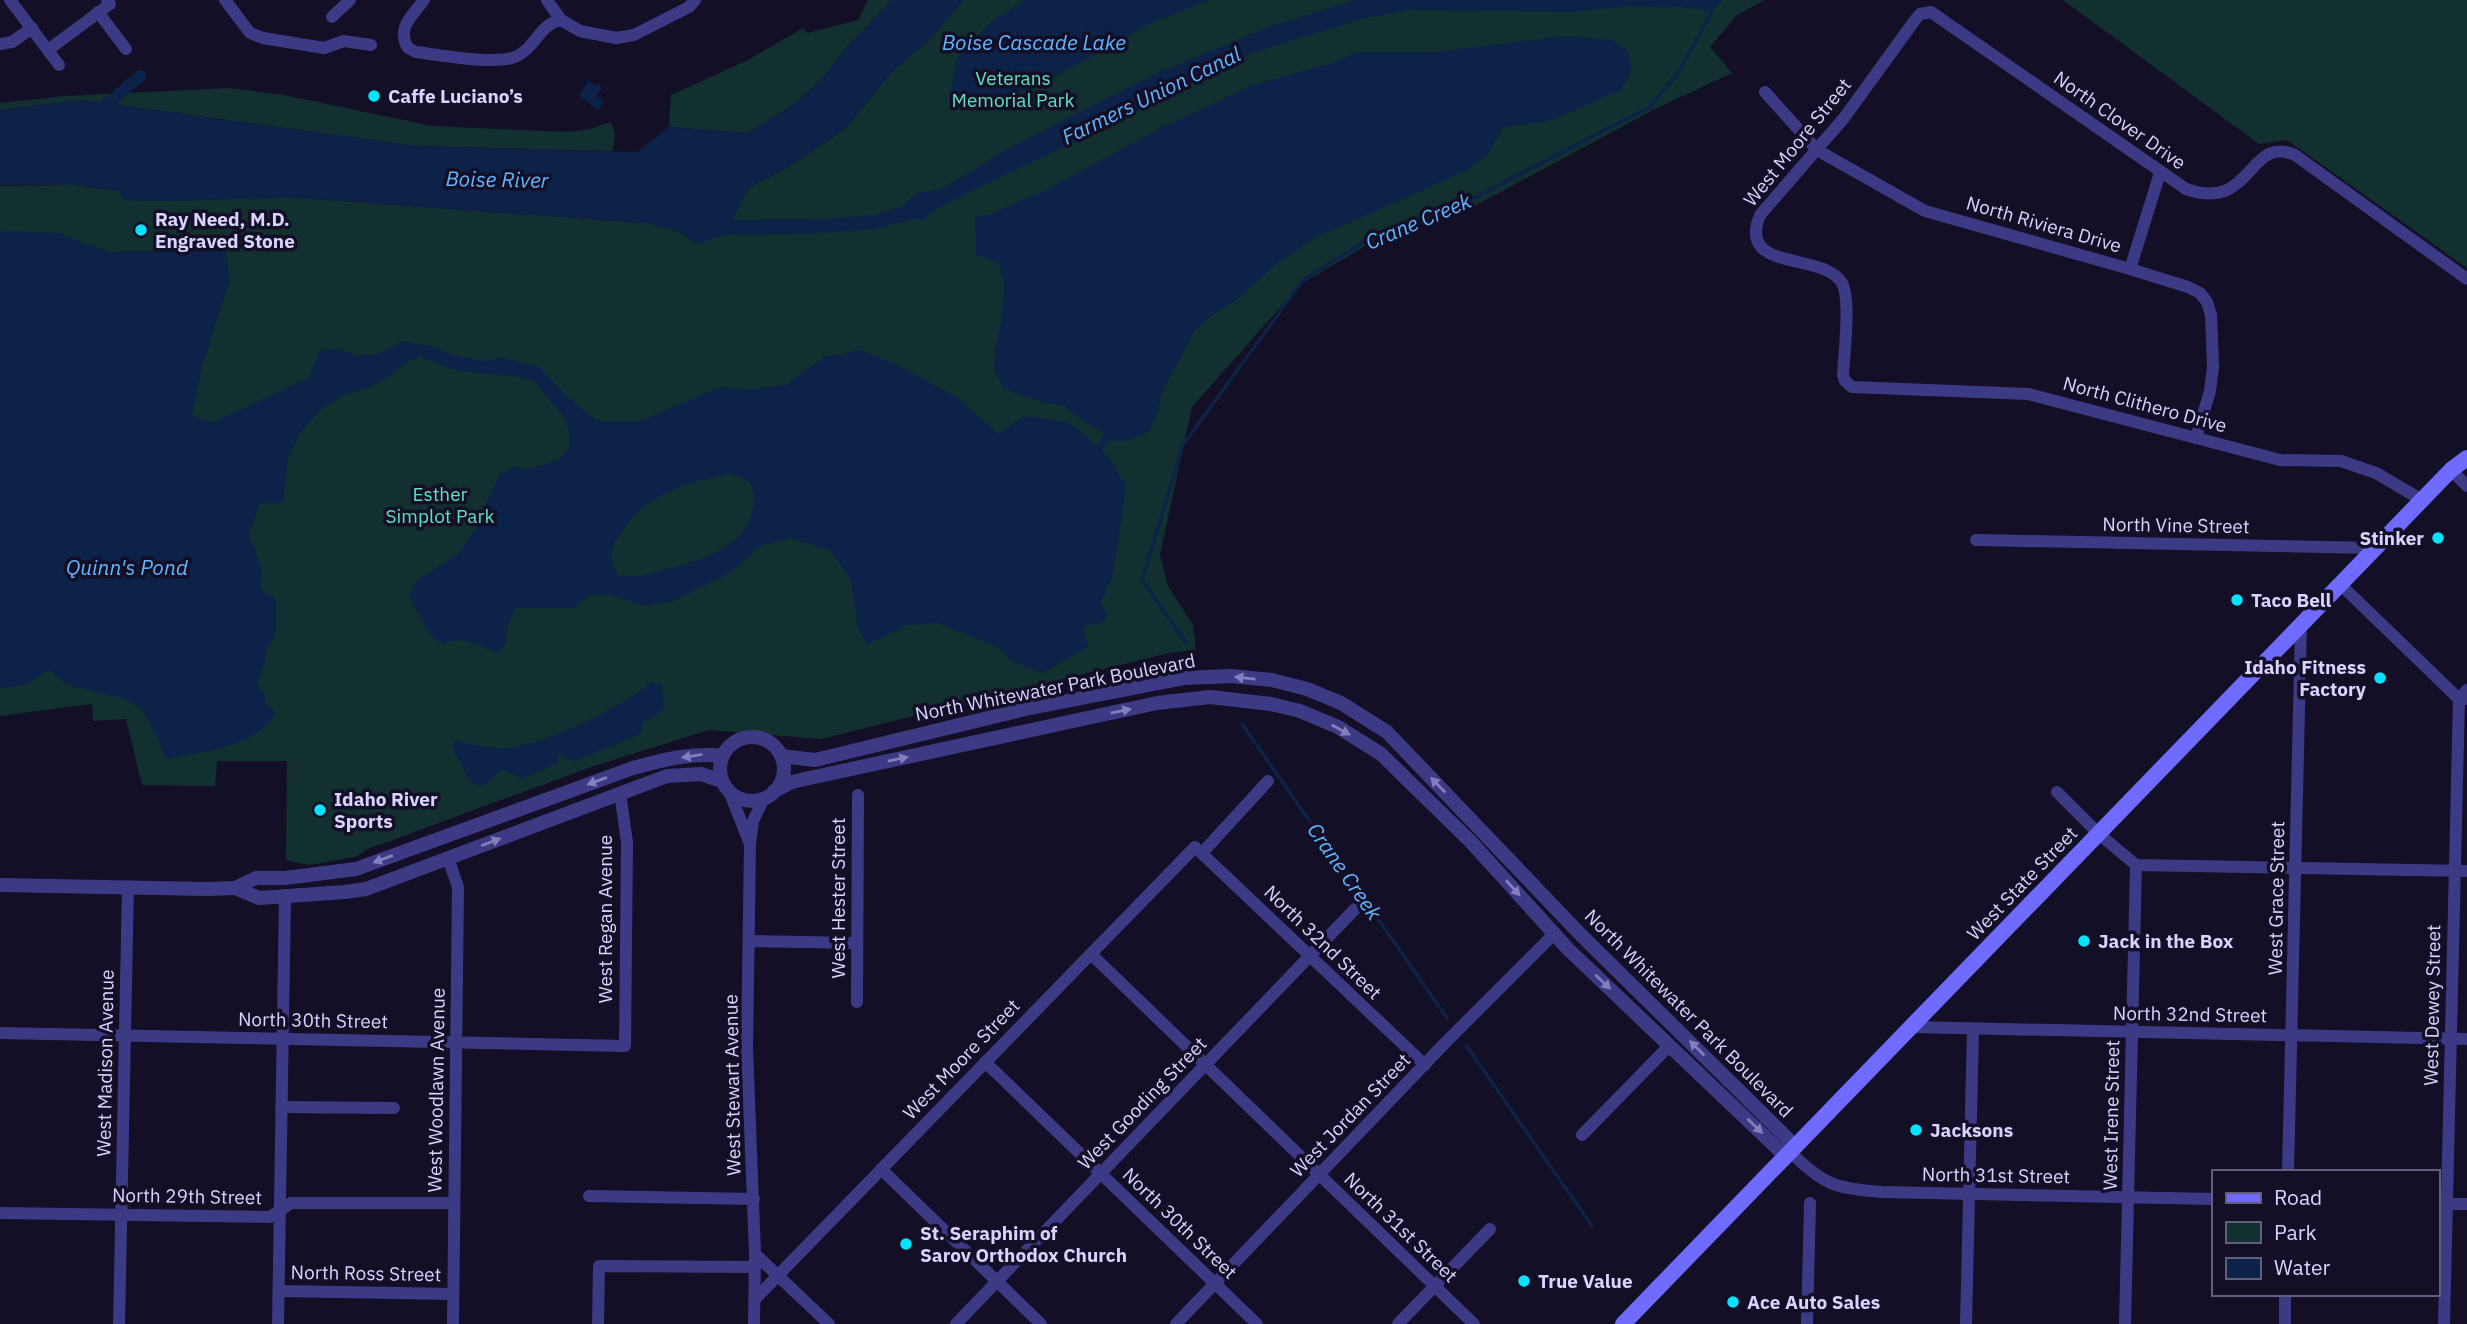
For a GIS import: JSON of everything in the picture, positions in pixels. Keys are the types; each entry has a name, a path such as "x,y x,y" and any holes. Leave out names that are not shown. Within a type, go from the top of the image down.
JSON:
{"main road":[{"name":"West State Street","path":"2451,470 2467,444"},
{"name":"West State Street","path":"1623,1324 2451,470 2467,458"}],"street":[{"path":"10,0 59,65"},
{"path":"225,0 250,33 264,38 324,48 344,41 371,45"},
{"path":"332,17 350,0"},
{"path":"424,0 404,25 404,41 408,48 416,52 498,60 516,57 531,46 545,27 561,20"},
{"path":"547,0 561,20 597,36 616,38 634,35 689,7 695,0"},
{"path":"48,50 99,12 108,2"},
{"path":"99,12 126,48"},
{"name":"West Moore Street","path":"1848,385 1843,375 1846,296 1840,280 1825,270 1770,254 1761,247 1755,237 1756,225 1760,215 1844,118 1915,20 1926,12"},
{"name":"North Clover Drive","path":"1926,12 1937,15 2186,189 2198,194 2214,194 2231,189 2244,179 2264,155 2285,150 2467,279"},
{"path":"0,44 17,39 32,28"},
{"name":"North Riviera Drive","path":"1765,92 1817,150 1926,211 2188,286 2200,293 2207,302 2211,315 2213,367 2210,391 2196,438"},
{"path":"2130,269 2160,173"},
{"name":"North Clithero Drive","path":"1848,385 1856,388 2028,394 2280,460 2342,461 2376,473 2422,500"},
{"path":"2451,470 2467,486"},
{"name":"North Vine Street","path":"1976,540 2375,548"},
{"path":"2340,584 2464,696"},
{"name":"West Grace Street","path":"2288,1170 2301,625"},
{"name":"North Whitewater Park Boulevard","path":"769,795 792,782 1157,703 1210,696 1271,704 1300,711 1338,727 1381,754 1471,842 1554,934 1669,1046 1780,1150 1790,1152 1788,1139 1581,935 1387,732 1341,703 1307,689 1272,680 1231,676 1185,678 1025,709 815,760 781,756"},
{"name":"West Dewey Street","path":"2444,1324 2442,1204 2461,871 2464,696"},
{"path":"0,885 235,888 259,898 285,898 366,888 667,776 701,774 746,800 769,795 783,775 781,756 769,742 749,736 732,743 722,756 720,773 725,786"},
{"path":"235,888 256,878 285,878 356,869 633,768 662,760 703,754 722,756"},
{"name":"West Moore Street","path":"755,1298 1091,954 1268,782"},
{"name":"West Stewart Avenue","path":"725,786 750,844"},
{"path":"2057,792 2099,834 2136,865 2461,871"},
{"name":"West Regan Avenue","path":"620,793 627,842 625,1046"},
{"name":"West Stewart Avenue","path":"754,1324 754,1199 747,1048 750,844 753,821 769,795"},
{"name":"West Hester Street","path":"857,1002 858,795"},
{"name":"North 32nd Street","path":"1199,850 1425,1065"},
{"name":"West Woodlawn Avenue","path":"448,858 458,887 453,1324"},
{"name":"West Irene Street","path":"2125,1324 2136,865"},
{"name":"West Madison Avenue","path":"119,1324 128,887"},
{"path":"278,1324 285,898"},
{"name":"West Gooding Street","path":"956,1324 1355,909"},
{"name":"West Jordan Street","path":"1176,1324 1554,934"},
{"path":"750,941 857,943"},
{"name":"North 31st Street","path":"1091,954 1474,1324"},
{"name":"North 32nd Street","path":"1911,1027 2467,1039"},
{"path":"1966,1324 1973,1029"},
{"name":"North 30th Street","path":"0,1033 625,1046"},
{"path":"1582,1135 1669,1046"},
{"name":"North 30th Street","path":"985,1062 1258,1324"},
{"path":"281,1107 394,1108"},
{"name":"North 31st Street","path":"1790,1152 1815,1176 1846,1189 2212,1199"},
{"path":"881,1169 1041,1324"},
{"path":"589,1196 754,1199"},
{"name":"North 29th Street","path":"0,1213 270,1217 291,1203 454,1203"},
{"path":"1807,1324 1810,1203"},
{"path":"2442,1204 2467,1204"},
{"path":"1398,1324 1490,1229"},
{"path":"598,1324 599,1266 755,1261 779,1274 830,1324"},
{"name":"North Ross Street","path":"279,1291 453,1294"},
{"path":"2285,1324 2286,1296"}],"green space":[{"path":"868,0 892,0 849,45 820,81 786,110 747,133 669,127 671,95 748,60 803,28 807,33 858,20"},
{"name":"Esther Simplot Park","path":"962,0 1765,0 1737,15 1710,47 1732,73 1655,109 1467,210 1382,236 1301,284 1192,407 1160,555 1168,586 1193,625 1196,649 1165,654 821,739 709,730 594,766 368,849 355,857 309,865 286,860 287,761 217,761 215,786 142,785 126,719 93,721 92,704 0,716 0,186 73,185 119,191 125,200 286,197 646,223 678,231 696,244 732,220 749,187 785,169 846,128 890,74 932,37"},
{"path":"2063,0 2467,0 2467,268 2287,140 2259,144"},
{"path":"230,88 284,95 432,126 568,132 611,122 615,134 613,151 416,146 82,100 0,110 0,103 65,96"}],"water":[{"path":"892,0 964,0 932,37 890,74 846,128 785,169 749,187 732,220 829,219 875,215 903,206 915,194 943,188 1007,149 1157,73 1266,28 1354,0 1723,0 1712,11 1681,7 1626,6 1574,12 1408,10 1361,19 1252,53 1096,132 973,190 934,210 923,220 913,219 874,229 809,234 725,235 696,244 678,231 646,223 286,197 124,200 119,191 73,185 0,185 0,110 82,100 416,146 637,152 669,127 747,133 786,110 820,81 849,45"},
{"name":"Boise Cascade Lake","path":"1025,0 1209,0 1149,24 1049,80 1008,97 959,110 950,99 956,60 993,20"},
{"name":"Quinn's Pond","path":"1567,36 1613,40 1628,51 1631,71 1621,90 1549,121 1503,127 1489,153 1468,170 1314,238 1272,267 1239,298 1211,316 1194,332 1161,395 1157,417 1148,432 1126,441 1111,440 1102,450 1121,479 1126,480 1112,579 1100,603 1107,613 1106,621 1083,627 1088,647 1043,673 1013,662 999,648 938,623 908,625 867,645 858,628 851,580 831,551 790,538 760,546 730,573 673,601 643,606 612,595 589,595 575,608 516,608 508,624 505,645 498,653 464,641 444,644 432,638 409,597 417,580 460,552 477,526 500,474 514,467 528,470 559,459 569,447 569,432 564,418 535,382 520,377 453,370 421,356 409,360 393,374 370,387 343,395 321,409 302,431 288,457 283,503 260,503 249,533 262,571 261,590 276,599 276,633 266,650 265,662 257,684 265,695 265,703 275,716 265,726 253,735 225,746 166,759 142,709 122,698 68,685 49,670 27,684 0,689 0,231 58,233 108,252 169,251 225,246 230,279 202,367 192,416 211,423 309,378 319,352 332,348 358,356 379,354 402,341 431,346 460,357 486,361 501,357 540,368 566,396 596,420 616,422 643,420 719,387 745,390 786,385 825,356 843,355 856,349 894,363 956,397 999,434 1024,416 1069,422 1097,446 1104,434 1071,413 1064,405 1044,403 1004,389 994,369 1004,285 999,263 976,255 975,218 1046,190 1160,128 1256,84 1330,64 1357,52 1435,52","holes":["731,474 745,480 754,493 752,515 736,539 724,548 696,561 642,575 618,575 611,552 622,531 644,507 670,491"]},
{"path":"589,80 602,88 596,96 604,102 598,110 579,96"},
{"path":"651,682 661,683 665,709 643,723 641,734 574,761 563,757 561,753 556,757 559,763 521,779 503,769 485,785 477,786 469,780 452,747 455,740 502,748 524,745 562,732 604,712"}],"waterway":[{"name":"Crane Creek","path":"1186,643 1142,580 1183,445 1303,280 1372,237 1466,202 1651,106 1680,70 1712,11 1714,0"},
{"path":"96,114 140,76"},
{"name":"Crane Creek","path":"1242,724 1447,1018"},
{"name":"Crane Creek","path":"1466,1045 1592,1226"}],"place":[{"name":"Caffe Luciano’s","path":"374,96"},
{"name":"Ray Need, M.D. Engraved Stone","path":"141,230"},
{"name":"Stinker","path":"2438,538"},
{"name":"Taco Bell","path":"2237,600"},
{"name":"Idaho Fitness Factory","path":"2380,678"},
{"name":"Idaho River Sports","path":"320,810"},
{"name":"Jack in the Box","path":"2084,941"},
{"name":"Jacksons","path":"1916,1130"},
{"name":"St. Seraphim of Sarov Orthodox Church","path":"906,1244"},
{"name":"True Value","path":"1524,1281"},
{"name":"Ace Auto Sales","path":"1733,1302"}],"park label":[{"name":"Veterans Memorial Park","path":"1013,89"}],"water label":[{"name":"Farmers Union Canal","path":"1151,95"},
{"name":"Boise River","path":"497,179"}]}
